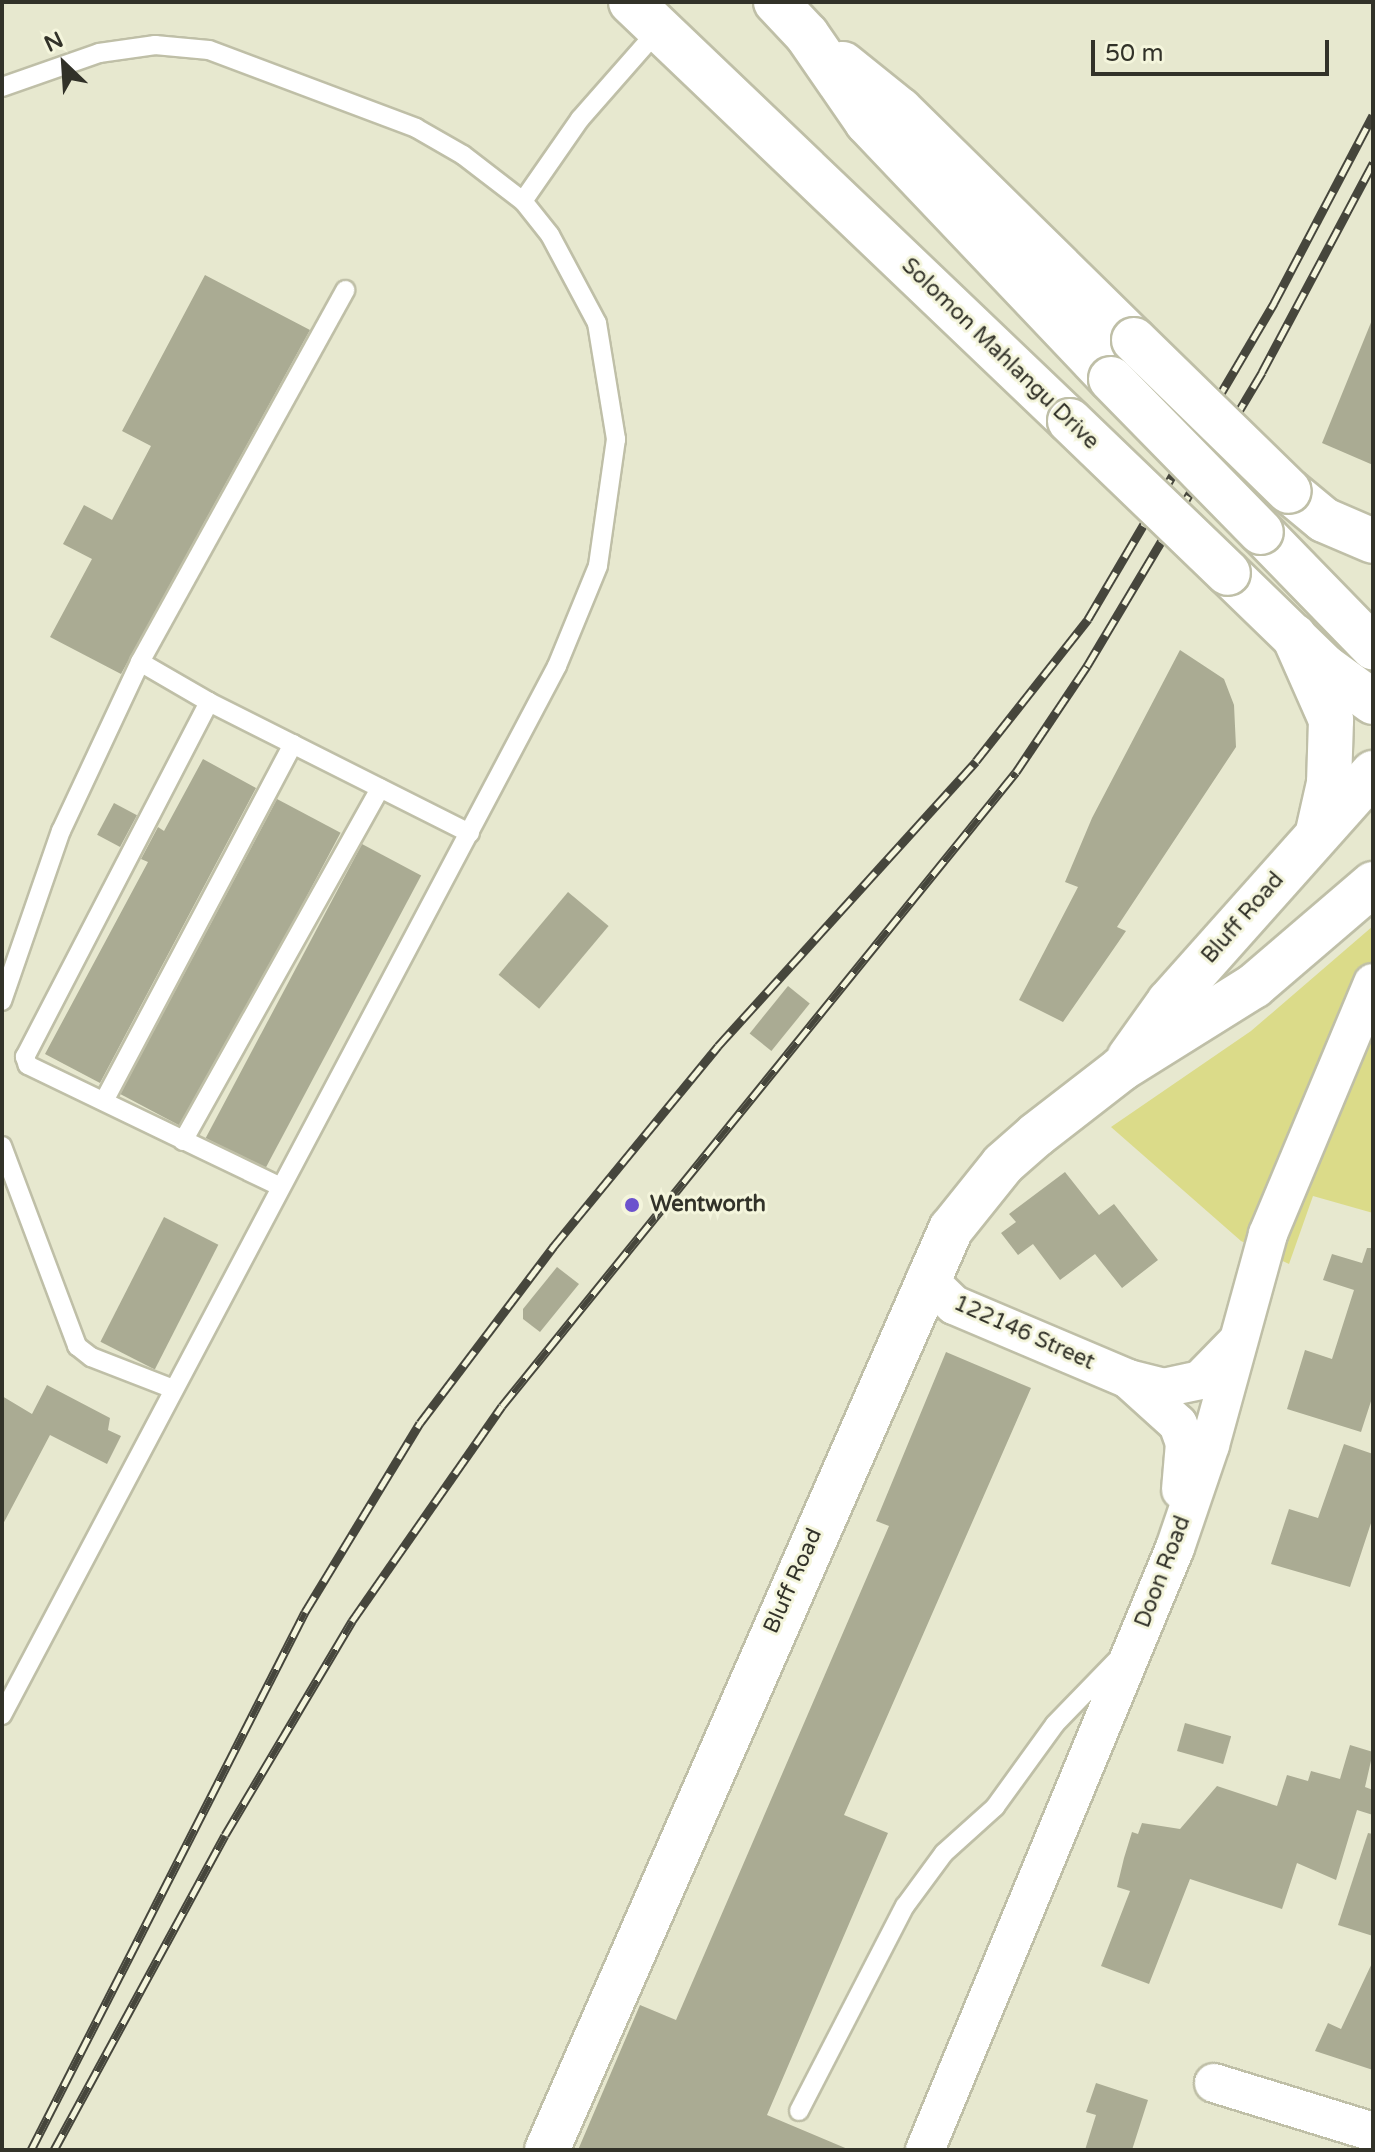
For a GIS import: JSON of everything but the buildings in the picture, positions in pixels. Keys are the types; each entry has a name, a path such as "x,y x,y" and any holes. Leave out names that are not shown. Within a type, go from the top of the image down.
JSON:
{"main road":[{"path":"776,2 807,35 900,110 1289,491 1324,520 1373,541"},
{"name":"Solomon Mahlangu Drive","path":"645,15 1325,667 1373,702"},
{"path":"807,35 867,122 1111,379 1373,647"},
{"path":"1294,636 1331,720 1329,783 1318,832"},
{"name":"Bluff Road","path":"1121,1069 1169,1002 1373,773"},
{"name":"Bluff Road","path":"547,2150 926,1278 958,1219 1003,1164 1121,1069 1254,986 1373,884"}],"street":[{"name":"Doon Road","path":"925,2150 1175,1548 1268,1234 1373,983"},
{"name":"122146 Street","path":"926,1278 954,1305 1128,1379 1163,1388 1200,1380 1236,1344"},
{"name":"122146 Street","path":"1128,1379 1178,1424 1185,1443 1175,1548"},
{"path":"1214,2083 1373,2132"}],"lane":[{"path":"523,201 580,119 645,15"},
{"path":"2,87 99,53 155,45 209,50 289,76 416,128 463,155 523,201 550,235 597,323 616,439 608,520 584,609 470,833 279,1186 2,1715"},
{"path":"2,1001 61,831 140,662 345,290"},
{"path":"140,662 209,702 470,833"},
{"path":"209,702 28,1046 28,1065 279,1186"},
{"path":"104,1101 293,744"},
{"path":"183,1141 380,788"},
{"path":"2,1146 77,1346 91,1357 173,1389"},
{"path":"799,2111 905,1906 944,1853 995,1807 1065,1713 1136,1642"}],"shaded area":[{"path":"1373,926 1373,1213 1313,1196 1289,1264 1241,1241 1111,1127 1251,1031"}],"railway":[{"path":"31,2150 305,1612 420,1423 553,1247 718,1046 976,761 1088,619 1274,303 1373,115"},
{"path":"54,2150 225,1835 352,1621 502,1406 1016,772 1087,666 1262,372 1373,163"}],"place":[{"name":"Wentworth","path":"632,1205"}]}
